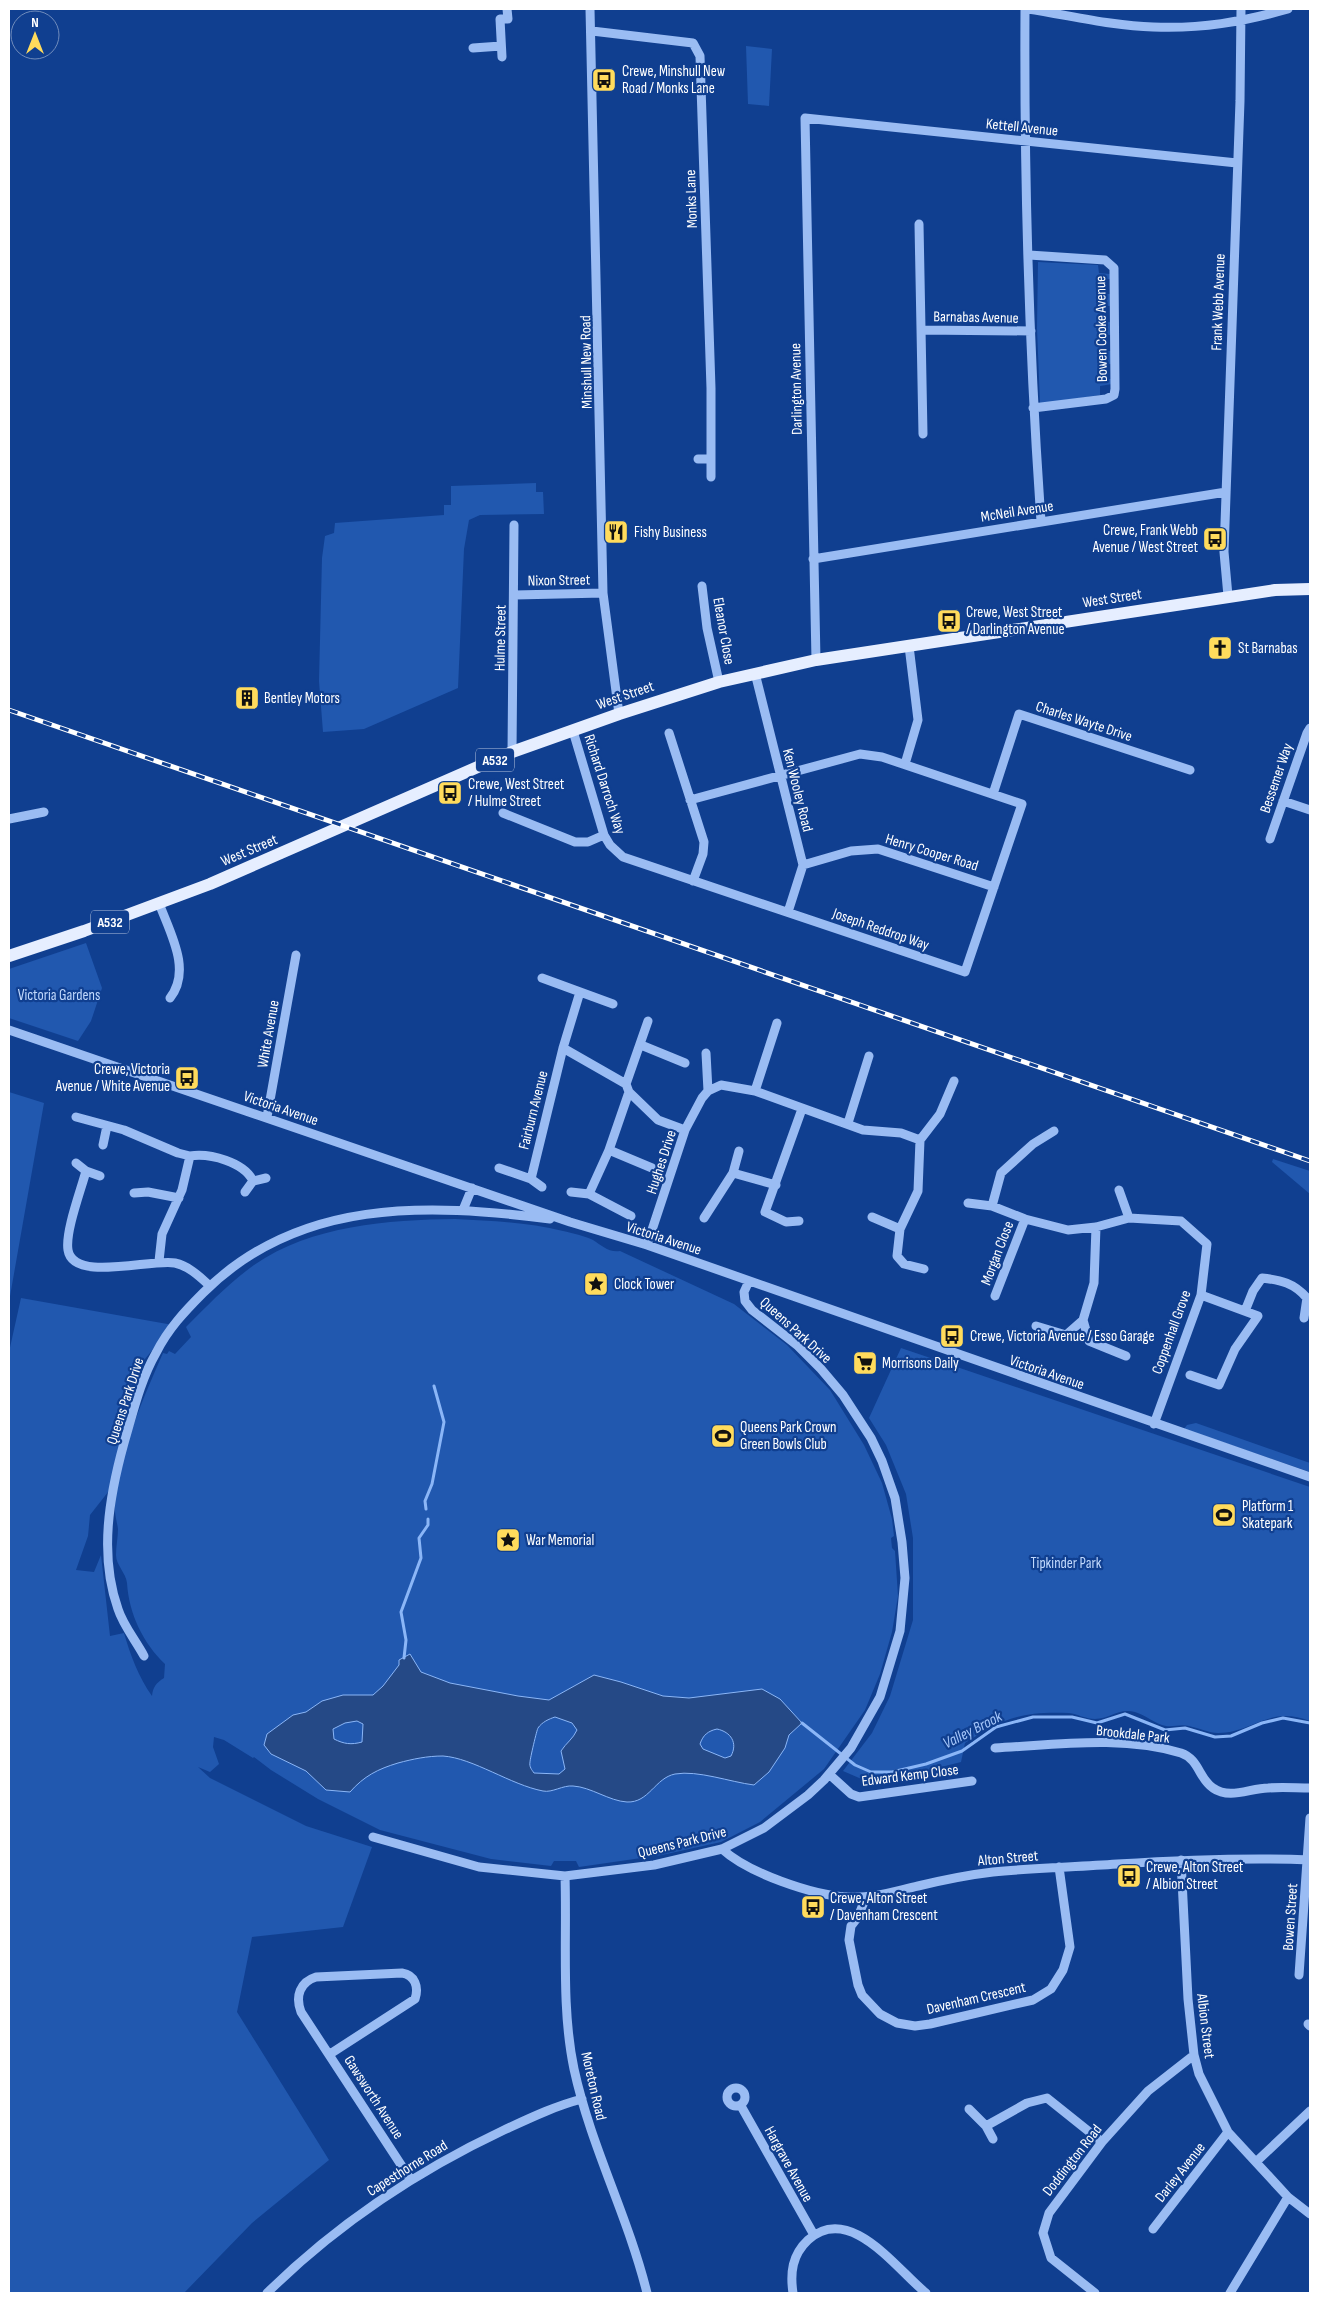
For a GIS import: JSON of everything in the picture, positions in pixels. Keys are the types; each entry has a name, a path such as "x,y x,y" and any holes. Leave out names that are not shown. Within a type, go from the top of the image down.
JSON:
{"main road":[{"name":"West Street","path":"9,956 159,903 308,843 373,812 512,752 618,714 719,682 816,660 1228,596 1275,590 1310,589"},
{"name":"West Street","path":"1286,590 1310,596"}],"street":[{"path":"502,57 500,19 508,18 507,9"},
{"name":"Minshull New Road","path":"590,9 604,593 618,714"},
{"path":"1040,521 1033,408 1025,141 1027,9 1151,27 1193,27 1241,22 1288,9"},
{"name":"Frank Webb Avenue","path":"1228,596 1224,552 1237,163 1240,9"},
{"name":"Monks Lane","path":"592,31 693,42 700,56 711,388 711,476"},
{"path":"473,48 501,46"},
{"name":"Kettell Avenue","path":"805,118 1237,163"},
{"name":"Darlington Avenue","path":"805,118 816,660"},
{"name":"Barnabas Avenue","path":"919,224 923,434"},
{"name":"Bowen Cooke Avenue","path":"1029,255 1105,260 1114,268 1114,394 1106,398 1033,408"},
{"name":"Barnabas Avenue","path":"920,330 1031,331"},
{"path":"698,459 711,459"},
{"name":"McNeil Avenue","path":"813,559 1226,492"},
{"name":"Hulme Street","path":"512,752 515,595 514,525"},
{"name":"Eleanor Close","path":"702,586 707,628 719,682"},
{"name":"Nixon Street","path":"515,595 604,593"},
{"path":"905,764 918,720 910,646"},
{"name":"Ken Wooley Road","path":"755,674 802,865"},
{"name":"Charles Wayte Drive","path":"993,794 1019,714 1190,770"},
{"name":"Bessemer Way","path":"1270,838 1306,733 1310,728"},
{"name":"Richard Darroch Way","path":"573,731 604,835 610,845 624,857 788,912"},
{"path":"669,732 704,842 703,854 692,881"},
{"path":"690,800 860,754 870,754 1022,804 994,886"},
{"path":"1283,801 1310,810"},
{"path":"9,818 44,812"},
{"path":"504,813 575,842 588,842 604,835"},
{"name":"Henry Cooper Road","path":"802,865 850,851 878,849 994,886"},
{"path":"788,912 802,865"},
{"name":"Joseph Reddrop Way","path":"788,912 965,972 994,886"},
{"path":"159,903 175,945 179,963 179,985 170,998"},
{"name":"White Avenue","path":"267,1117 296,955"},
{"path":"542,978 613,1004"},
{"name":"Fairburn Avenue","path":"531,1179 562,1048 580,992"},
{"path":"589,1194 609,1150 648,1021"},
{"path":"755,1091 778,1023"},
{"name":"Victoria Avenue","path":"9,1030 570,1222 647,1245 1310,1477"},
{"path":"641,1045 685,1063"},
{"path":"562,1048 628,1088 658,1120 685,1130"},
{"path":"706,1053 708,1091 721,1085 755,1091 802,1109 848,1123 862,1130 901,1133 920,1140"},
{"path":"848,1123 869,1056"},
{"path":"924,1269 904,1264 897,1256 900,1229 918,1191 920,1140 940,1114 954,1081"},
{"name":"Hughes Drive","path":"647,1245 685,1130 708,1091"},
{"path":"799,1221 786,1222 765,1212 802,1109"},
{"path":"76,1117 124,1130 178,1153 190,1156 213,1157 228,1162 250,1175 253,1181"},
{"path":"103,1145 107,1126"},
{"path":"992,1206 1001,1173 1034,1144 1054,1131"},
{"path":"609,1150 652,1168"},
{"path":"704,1218 733,1173 739,1151"},
{"path":"159,1261 162,1234 185,1180 190,1156"},
{"path":"76,1163 86,1171 100,1176"},
{"path":"499,1168 531,1179 542,1187"},
{"path":"86,1171 68,1235 70,1256 78,1263 111,1268 159,1261 173,1262 193,1271 210,1286"},
{"path":"733,1173 776,1185"},
{"path":"245,1192 253,1181 266,1178"},
{"path":"463,1210 472,1188"},
{"path":"1119,1190 1129,1218"},
{"path":"134,1193 148,1192 178,1198"},
{"path":"571,1192 589,1194 631,1216"},
{"name":"Coppenhall Grove","path":"968,1203 992,1206 1024,1219 1068,1230 1096,1227 1129,1218 1181,1221 1208,1244 1201,1295 1154,1424"},
{"name":"Queens Park Drive","path":"144,1656 118,1610 106,1556 112,1487 138,1393 152,1359 167,1333 182,1314 238,1262 257,1250 280,1238 335,1220 384,1212 427,1209 463,1210 570,1222"},
{"path":"872,1218 900,1229"},
{"name":"Morgan Close","path":"995,1296 1024,1219"},
{"path":"1036,1326 1066,1335 1083,1320 1094,1283 1096,1227"},
{"path":"1245,1311 1253,1290 1262,1278 1280,1280 1298,1288 1307,1298 1304,1318"},
{"name":"Queens Park Drive","path":"373,1837 479,1867 565,1876 654,1865 722,1850 764,1828 786,1813 829,1774 850,1748 880,1697 900,1631 905,1578 898,1511 882,1461 857,1415 821,1368 745,1301 744,1292 748,1281"},
{"path":"1190,1375 1219,1385 1235,1349 1258,1316 1201,1295"},
{"path":"1083,1320 1089,1341 1126,1356"},
{"name":"Brookdale Park","path":"995,1748 1096,1743 1139,1746 1181,1753 1188,1757 1194,1761 1211,1787 1218,1792 1234,1794 1270,1787 1310,1788"},
{"name":"Edward Kemp Close","path":"829,1774 851,1794 859,1797 972,1781"},
{"path":"1309,1860 1310,1818"},
{"name":"Alton Street","path":"722,1850 733,1860 749,1868 788,1883 838,1897 866,1897 964,1876 1059,1868 1181,1860 1259,1858 1309,1860"},
{"name":"Albion Street","path":"1181,1860 1188,1998 1194,2055 1199,2074 1228,2132 1257,2161 1288,2197 1310,2214"},
{"name":"Bowen Street","path":"1299,1975 1309,1860"},
{"name":"Davenham Crescent","path":"866,1897 858,1917 851,1926 849,1940 858,1985 862,1995 880,2014 897,2023 915,2026 930,2024 1033,2000 1051,1989 1063,1970 1070,1947 1059,1868"},
{"name":"Moreton Road","path":"565,1876 568,2015 572,2056 590,2131 627,2226 646,2293"},
{"name":"Gawsworth Avenue","path":"330,2054 415,1999 416,1984 411,1976 402,1973 325,1975 310,1979 304,1983 299,1992 298,2005 411,2180"},
{"name":"Doddington Road","path":"1095,2293 1051,2258 1042,2233 1049,2213 1102,2142 1148,2090 1194,2055"},
{"path":"986,2126 1027,2103 1047,2098 1102,2142"},
{"name":"Capesthorne Road","path":"267,2293 338,2231 411,2180 467,2148 536,2115 582,2099"},
{"name":"Hargrave Avenue","path":"741,2106 814,2235"},
{"path":"969,2109 986,2126 993,2139"},
{"path":"1257,2161 1310,2111"},
{"name":"Darley Avenue","path":"1153,2229 1228,2132"},
{"path":"1230,2293 1288,2197"},
{"path":"793,2293 791,2280 792,2265 798,2252 814,2235 825,2230 837,2229 858,2234 874,2245 926,2293"}],"green space":[{"path":"746,46 772,49 769,106 748,104"},
{"path":"1038,262 1098,265 1099,273 1110,274 1110,279 1102,279 1102,294 1111,294 1111,306 1102,306 1102,322 1112,322 1112,335 1102,335 1102,351 1112,351 1112,364 1102,364 1103,379 1112,379 1112,384 1100,386 1100,395 1040,404 1037,328"},
{"path":"536,483 536,492 543,492 544,514 480,515 469,520 464,549 458,688 364,729 323,732 319,681 322,558 325,536 334,533 335,523 444,515 444,505 451,505 451,486"},
{"name":"Victoria Gardens","path":"86,943 102,988 91,1021 78,1041 9,1018 9,969"},
{"path":"9,1092 44,1103 9,1302"},
{"path":"1273,1159 1310,1171 1310,1194 1272,1162"},
{"path":"455,1219 509,1222 550,1228 593,1240 609,1250 620,1251 734,1304 787,1345 830,1390 864,1445 882,1483 892,1519 894,1536 891,1538 892,1548 895,1551 898,1596 892,1632 880,1674 865,1710 824,1769 760,1822 721,1842 662,1855 579,1867 576,1861 554,1861 551,1866 491,1859 380,1830 318,1799 271,1770 254,1757 224,1740 214,1737 213,1747 219,1764 210,1772 198,1767 210,1778 306,1826 372,1847 343,1927 252,1937 237,2012 329,2160 252,2223 184,2293 9,2293 9,1352 21,1298 173,1325 145,1359 112,1487 90,1515 88,1536 76,1570 94,1572 101,1555 110,1636 124,1633 135,1666 152,1696 155,1685 164,1678 165,1664 150,1647 134,1617 126,1579 116,1559 118,1529 115,1509 117,1486 126,1447 163,1353 167,1354 169,1351 175,1354 191,1337 186,1327 236,1279 254,1265 300,1241 325,1233 377,1223"},
{"name":"Tipkinder Park","path":"901,1348 1310,1487 1310,1721 1283,1716 1230,1732 1218,1733 1186,1725 1166,1726 1139,1713 1129,1711 1119,1712 1100,1719 1069,1713 1038,1713 1002,1722 978,1734 965,1743 961,1762 873,1784 843,1771 872,1733 890,1696 913,1620 913,1538 906,1494 886,1445 869,1418"},
{"path":"1196,1423 1310,1463 1310,1472 1184,1429 1187,1425"}],"shaded area":[{"path":"410,1654 421,1672 450,1683 549,1700 594,1675 663,1696 689,1698 762,1689 780,1699 802,1723 789,1735 785,1748 769,1772 754,1785 704,1775 675,1774 662,1780 641,1799 627,1802 580,1787 565,1787 550,1791 531,1788 467,1761 443,1756 415,1759 384,1768 366,1777 350,1792 326,1790 306,1771 271,1754 264,1745 267,1734 293,1715 306,1712 322,1701 343,1695 373,1695 383,1686 399,1665 399,1660","holes":["555,1717 572,1723 577,1730 561,1751 565,1769 559,1774 534,1773 531,1768 532,1750 537,1730 544,1722","357,1721 363,1724 362,1742 348,1744 334,1739 333,1729 345,1723","717,1729 729,1735 734,1747 731,1756 725,1758 703,1749 700,1744 708,1732"]}],"waterway":[{"path":"426,1509 425,1501 432,1484 444,1422 434,1386"},
{"path":"404,1658 406,1640 401,1612 421,1558 419,1538 428,1525 428,1519"},
{"name":"Valley Brook","path":"802,1723 855,1765 871,1772 892,1772 926,1764 962,1751 996,1727 1033,1717 1072,1717 1097,1723 1125,1714 1165,1730 1185,1728 1215,1737 1231,1736 1262,1723 1283,1718 1310,1723"}],"railway":[{"path":"9,710 1310,1161"}],"place":[{"name":"Crewe, Minshull New Road / Monks Lane","path":"604,80"},
{"name":"Fishy Business","path":"616,532"},
{"name":"Crewe, Frank Webb Avenue / West Street","path":"1215,539"},
{"name":"Crewe, West Street / Darlington Avenue","path":"949,621"},
{"name":"St Barnabas","path":"1220,648"},
{"name":"Bentley Motors","path":"247,698"},
{"name":"Crewe, West Street / Hulme Street","path":"450,793"},
{"name":"Crewe, Victoria Avenue / White Avenue","path":"187,1078"},
{"name":"Clock Tower","path":"596,1284"},
{"name":"Crewe, Victoria Avenue / Esso Garage","path":"952,1336"},
{"name":"Morrisons Daily","path":"865,1363"},
{"name":"Queens Park Crown Green Bowls Club","path":"723,1436"},
{"name":"Platform 1 Skatepark","path":"1224,1515"},
{"name":"War Memorial","path":"508,1540"},
{"name":"Crewe, Alton Street / Albion Street","path":"1129,1876"},
{"name":"Crewe, Alton Street / Davenham Crescent","path":"813,1907"}]}
